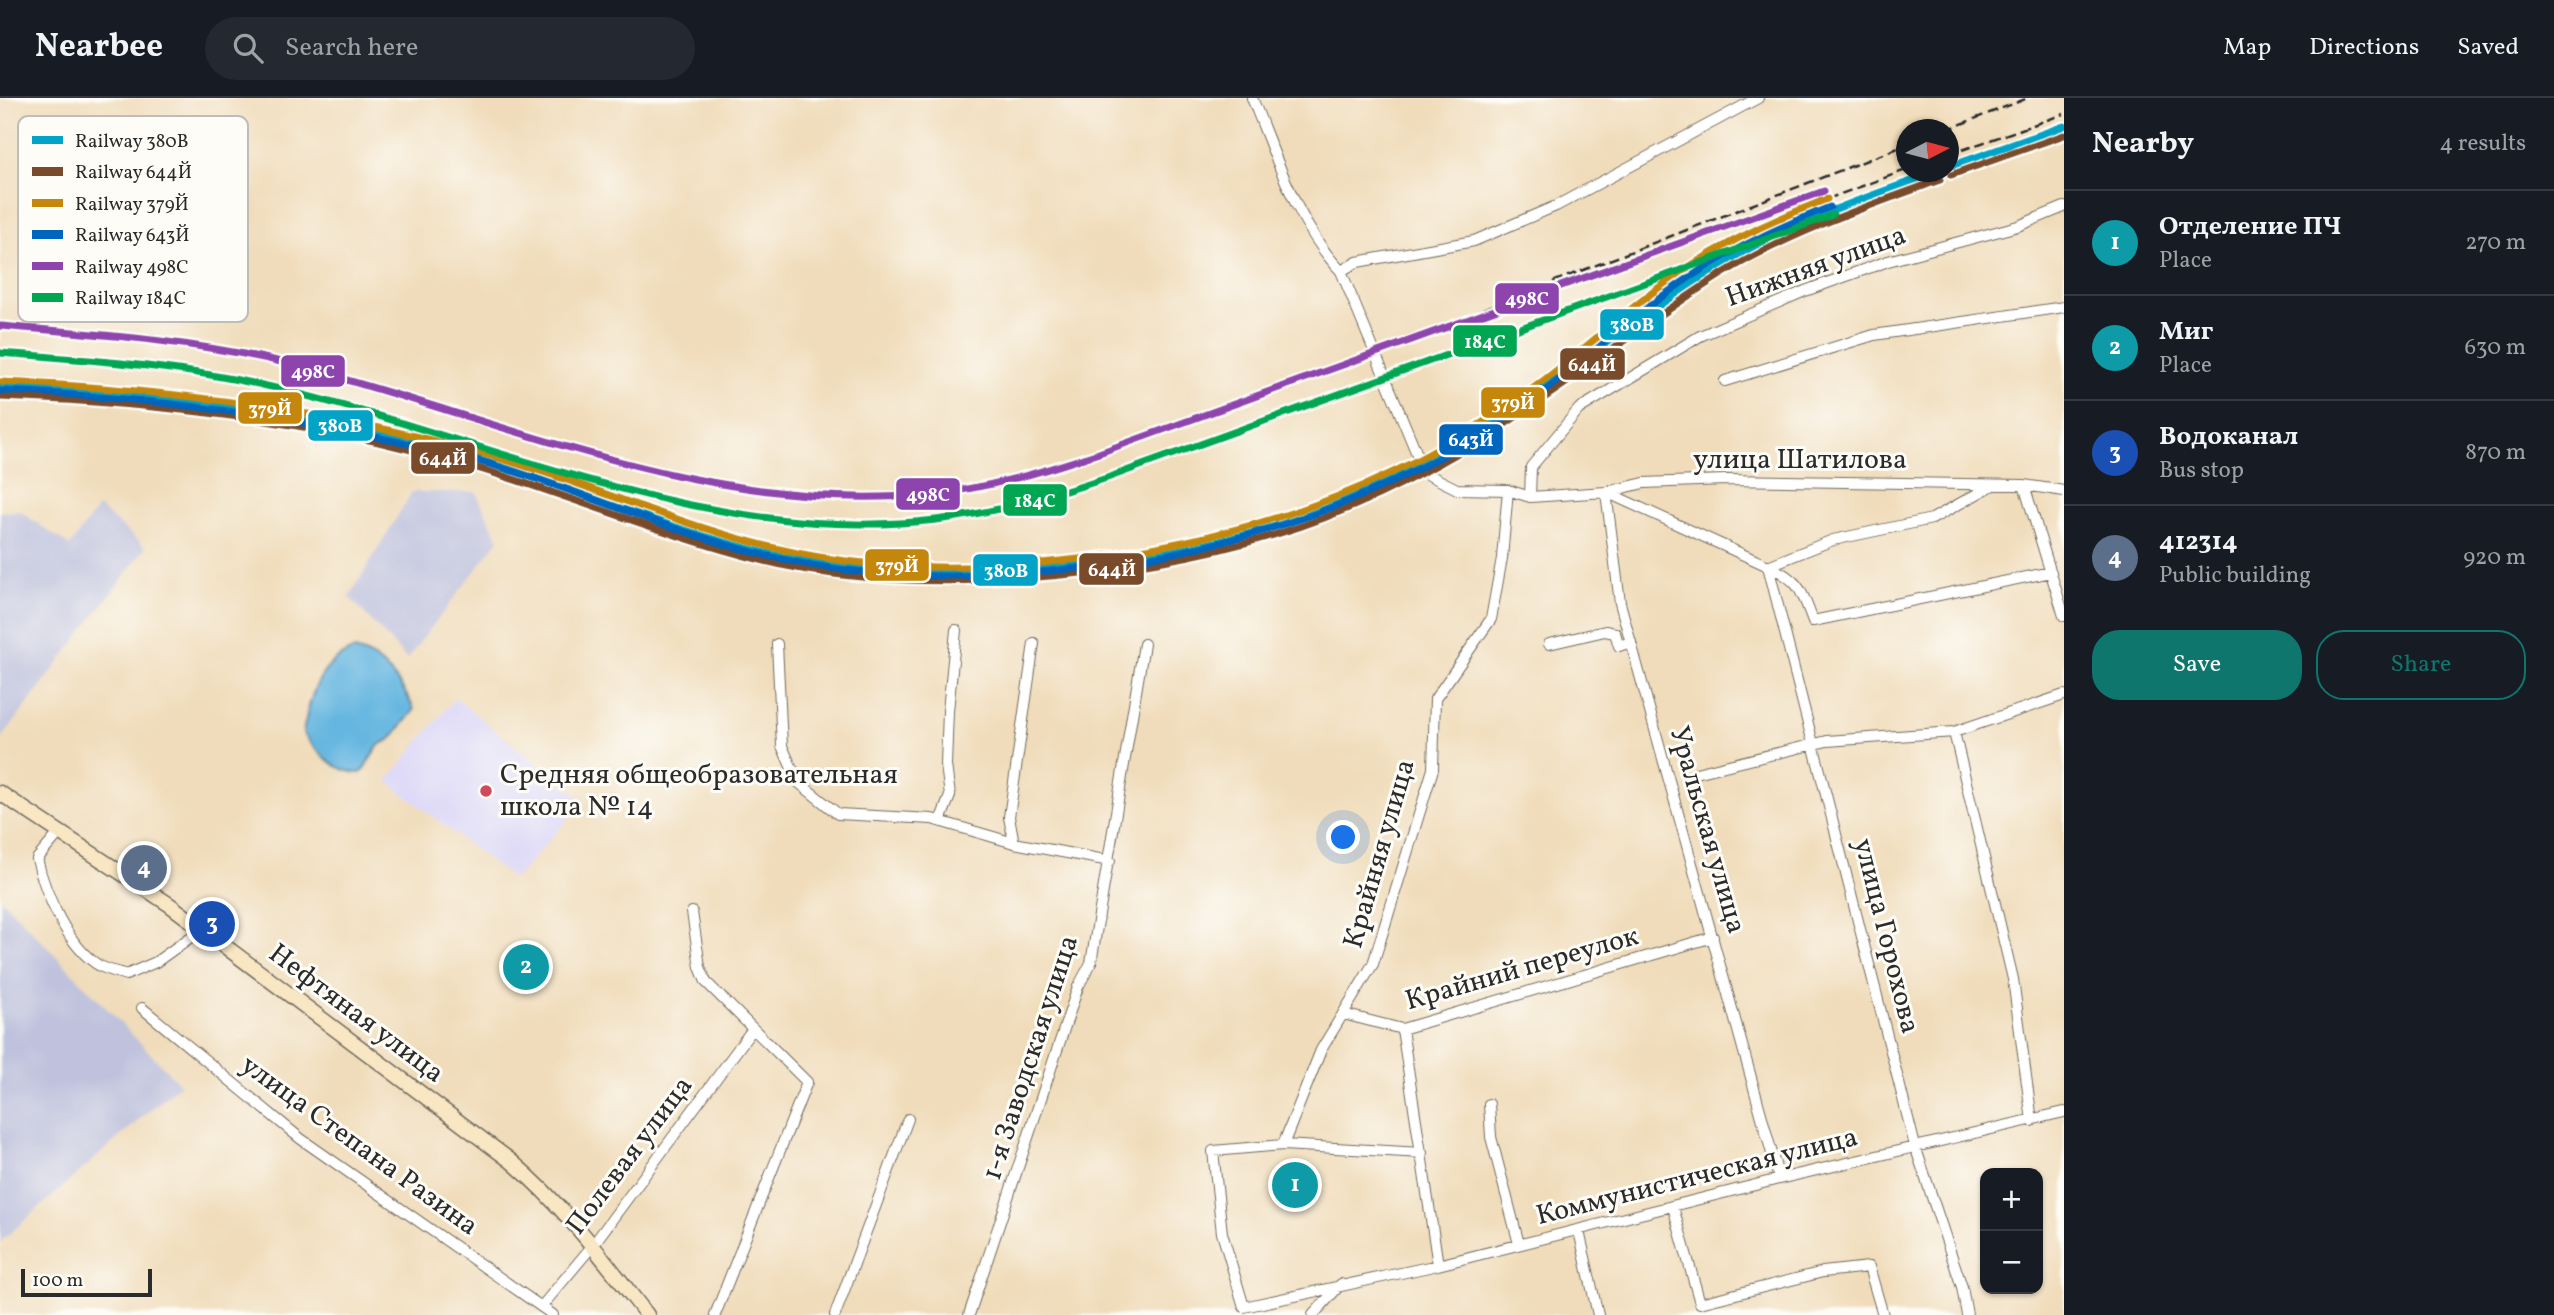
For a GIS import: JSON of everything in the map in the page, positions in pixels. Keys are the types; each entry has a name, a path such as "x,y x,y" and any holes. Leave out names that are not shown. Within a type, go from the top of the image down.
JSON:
{"main road":[{"name":"Нефтяная улица","path":"0,793 202,929 511,1161 534,1181 593,1245 647,1315"}],"street":[{"path":"1252,98 1303,216 1327,256 1341,271 1427,474 1457,489 1508,490 1530,498"},
{"path":"1341,271 1357,262 1474,241 1556,206 1758,98"},
{"name":"Нижняя улица","path":"1530,498 1531,467 1579,409 1700,336 1805,291 1888,261 2018,226 2064,207"},
{"path":"1725,381 1874,335 2064,307"},
{"name":"улица Шатилова","path":"1530,498 1606,492 1644,483 1726,480 2024,485 2064,491"},
{"name":"улица Шатилова","path":"1606,492 1768,566 1833,540 1932,519 1994,485"},
{"path":"2024,485 2064,616"},
{"name":"Крайняя улица","path":"1283,1145 1321,1050 1373,964 1433,769 1435,699 1491,619 1502,558 1508,490"},
{"name":"Уральская улица","path":"1606,492 1620,603 1779,1179"},
{"path":"1768,566 1792,577 1801,588 1813,621 2050,572"},
{"name":"улица Горохова","path":"1768,566 1915,1146 1962,1287 1967,1315"},
{"path":"940,821 950,796 946,765 948,711 957,631"},
{"path":"1549,644 1605,631 1615,633 1619,646 1631,642"},
{"path":"1014,843 1009,817 1034,643"},
{"path":"777,644 782,746 798,782 838,814 940,821 1014,843 1110,861"},
{"name":"1-я Заводская улица","path":"969,1315 1078,987 1091,963 1144,644"},
{"path":"1696,773 1814,744 1955,732 2064,695"},
{"path":"1955,732 2013,979 2032,1121"},
{"path":"60,832 37,859 43,884 68,933 99,965 126,975 156,962 202,929"},
{"path":"692,912 700,967 706,982 807,1082 715,1315"},
{"name":"Крайний переулок","path":"1343,1014 1402,1029 1713,937"},
{"name":"улица Степана Разина","path":"142,1008 301,1139 553,1315"},
{"path":"1402,1029 1438,1265"},
{"name":"Полевая улица","path":"542,1306 593,1245 752,1030"},
{"path":"1489,1104 1490,1138 1519,1244"},
{"name":"Коммунистическая улица","path":"1283,1145 1213,1152 1223,1233 1244,1307 1341,1283 1438,1265 1779,1179 2064,1112"},
{"path":"835,1315 908,1119"},
{"path":"1283,1145 1422,1153"},
{"path":"1674,1207 1700,1303 1823,1272 1869,1267 1883,1315"},
{"path":"1579,1231 1598,1315"},
{"path":"1313,1315 1341,1283"}],"shaded area":[{"path":"412,492 476,492 499,540 407,659 349,597"},
{"path":"98,507 146,547 0,741 0,512 20,511 70,546"},
{"name":"Средняя общеобразовательная школа № 14","path":"455,698 584,801 514,880 387,781"},
{"path":"0,898 180,1084 0,1242"}],"water":[{"path":"353,650 382,664 398,682 414,710 391,739 379,745 361,773 335,766 314,748 303,733 312,696 323,673 341,656"}],"railway":[{"path":"1959,125 2028,98"},
{"path":"1959,151 2064,114"},
{"path":"1483,309 1896,149"},
{"path":"1827,199 1896,174"}],"rail line":[{"name":"380В","path":"1959,163 2064,126"},
{"name":"644Й","path":"1959,172 2064,135"},
{"name":"380В","path":"0,388 159,398 316,420 464,455 729,543 774,555 832,565 894,571 959,572 1092,563 1157,554 1275,526 1314,513 1390,480 1497,419 1680,291 1745,251 1826,213 1909,182"},
{"name":"644Й","path":"0,397 212,413 368,440 507,477 721,549 765,561 824,572 887,579 954,581 1090,572 1219,550 1277,534 1316,521 1392,488 1500,427 1683,300 1748,259 1828,222 1934,182"},
{"name":"498С","path":"1,326 106,335 246,354 361,384 601,456 682,476 763,491 846,497 929,494 994,484 1099,453 1824,191"},
{"name":"379Й","path":"0,382 179,395 356,423 512,462 740,539 841,560 908,566 976,567 1047,562 1184,542 1249,526 1309,507 1394,472 1474,428 1525,394 1652,293 1708,255 1746,234 1827,199"},
{"name":"643Й","path":"0,391 175,404 291,421 407,444 504,468 741,549 844,570 910,575 1049,571 1118,563 1251,534 1312,515 1396,480 1450,452 1528,403 1655,302 1711,264 1749,243 1830,207"},
{"name":"184С","path":"0,353 170,369 271,387 353,408 599,483 682,503 766,518 851,524 936,520 1023,503 1107,478 1833,215"}],"place":[{"name":"Средняя общеобразовательная школа № 14","path":"486,791"},
{"name":"412314","path":"144,868"},
{"name":"Водоканал","path":"212,924"},
{"name":"Миг","path":"526,967"},
{"name":"Отделение ПЧ","path":"1295,1185"}]}
